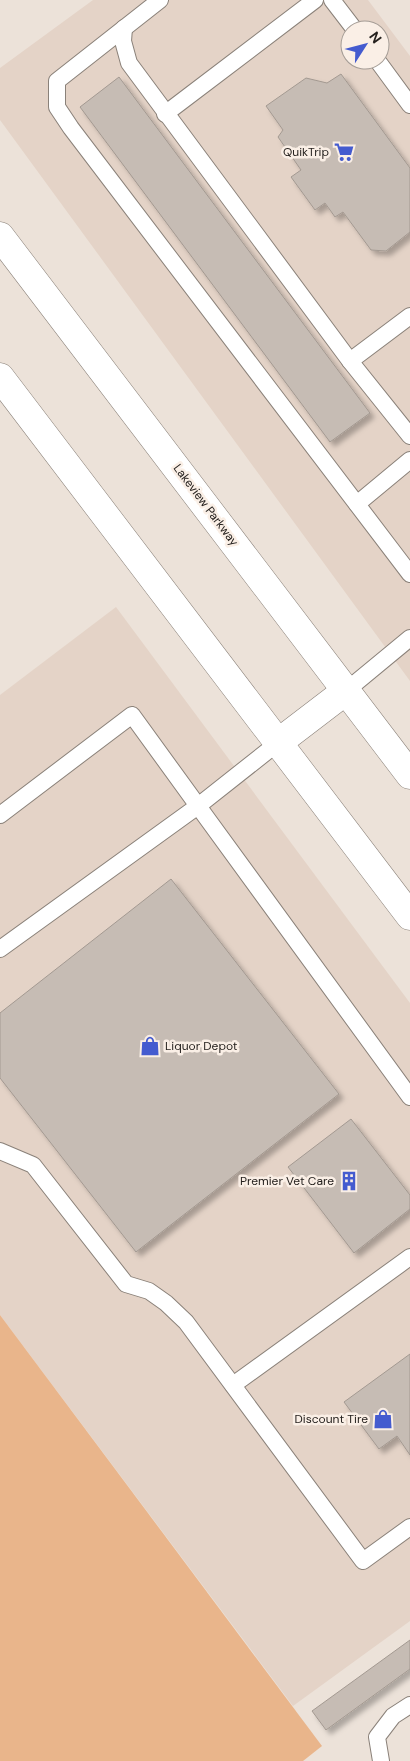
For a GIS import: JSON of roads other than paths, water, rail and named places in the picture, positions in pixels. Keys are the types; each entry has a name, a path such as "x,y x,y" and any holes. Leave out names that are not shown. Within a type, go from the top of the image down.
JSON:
{"main road":[{"name":"Lakeview Parkway","path":"0,236 410,775"},
{"path":"0,377 410,916"},
{"path":"279,742 347,690"}],"lane":[{"path":"160,0 57,81 57,107 410,574"},
{"path":"165,114 315,0"},
{"path":"332,0 347,20"},
{"path":"124,28 123,42 129,64 350,361 410,436"},
{"path":"384,70 410,105"},
{"path":"350,361 410,316"},
{"path":"357,504 410,460"},
{"path":"347,690 410,638"},
{"path":"0,815 132,715 410,1097"},
{"path":"0,949 198,806 279,742"},
{"path":"0,1151 33,1165 126,1284 149,1291 186,1322 363,1561 410,1528"},
{"path":"233,1385 410,1257"},
{"path":"382,1761 377,1737 393,1716 410,1705"}],"place":[{"name":"QuikTrip","path":"344,152"},
{"name":"Liquor Depot","path":"150,1046"},
{"name":"Premier Vet Care","path":"349,1181"},
{"name":"Discount Tire","path":"383,1419"}]}
